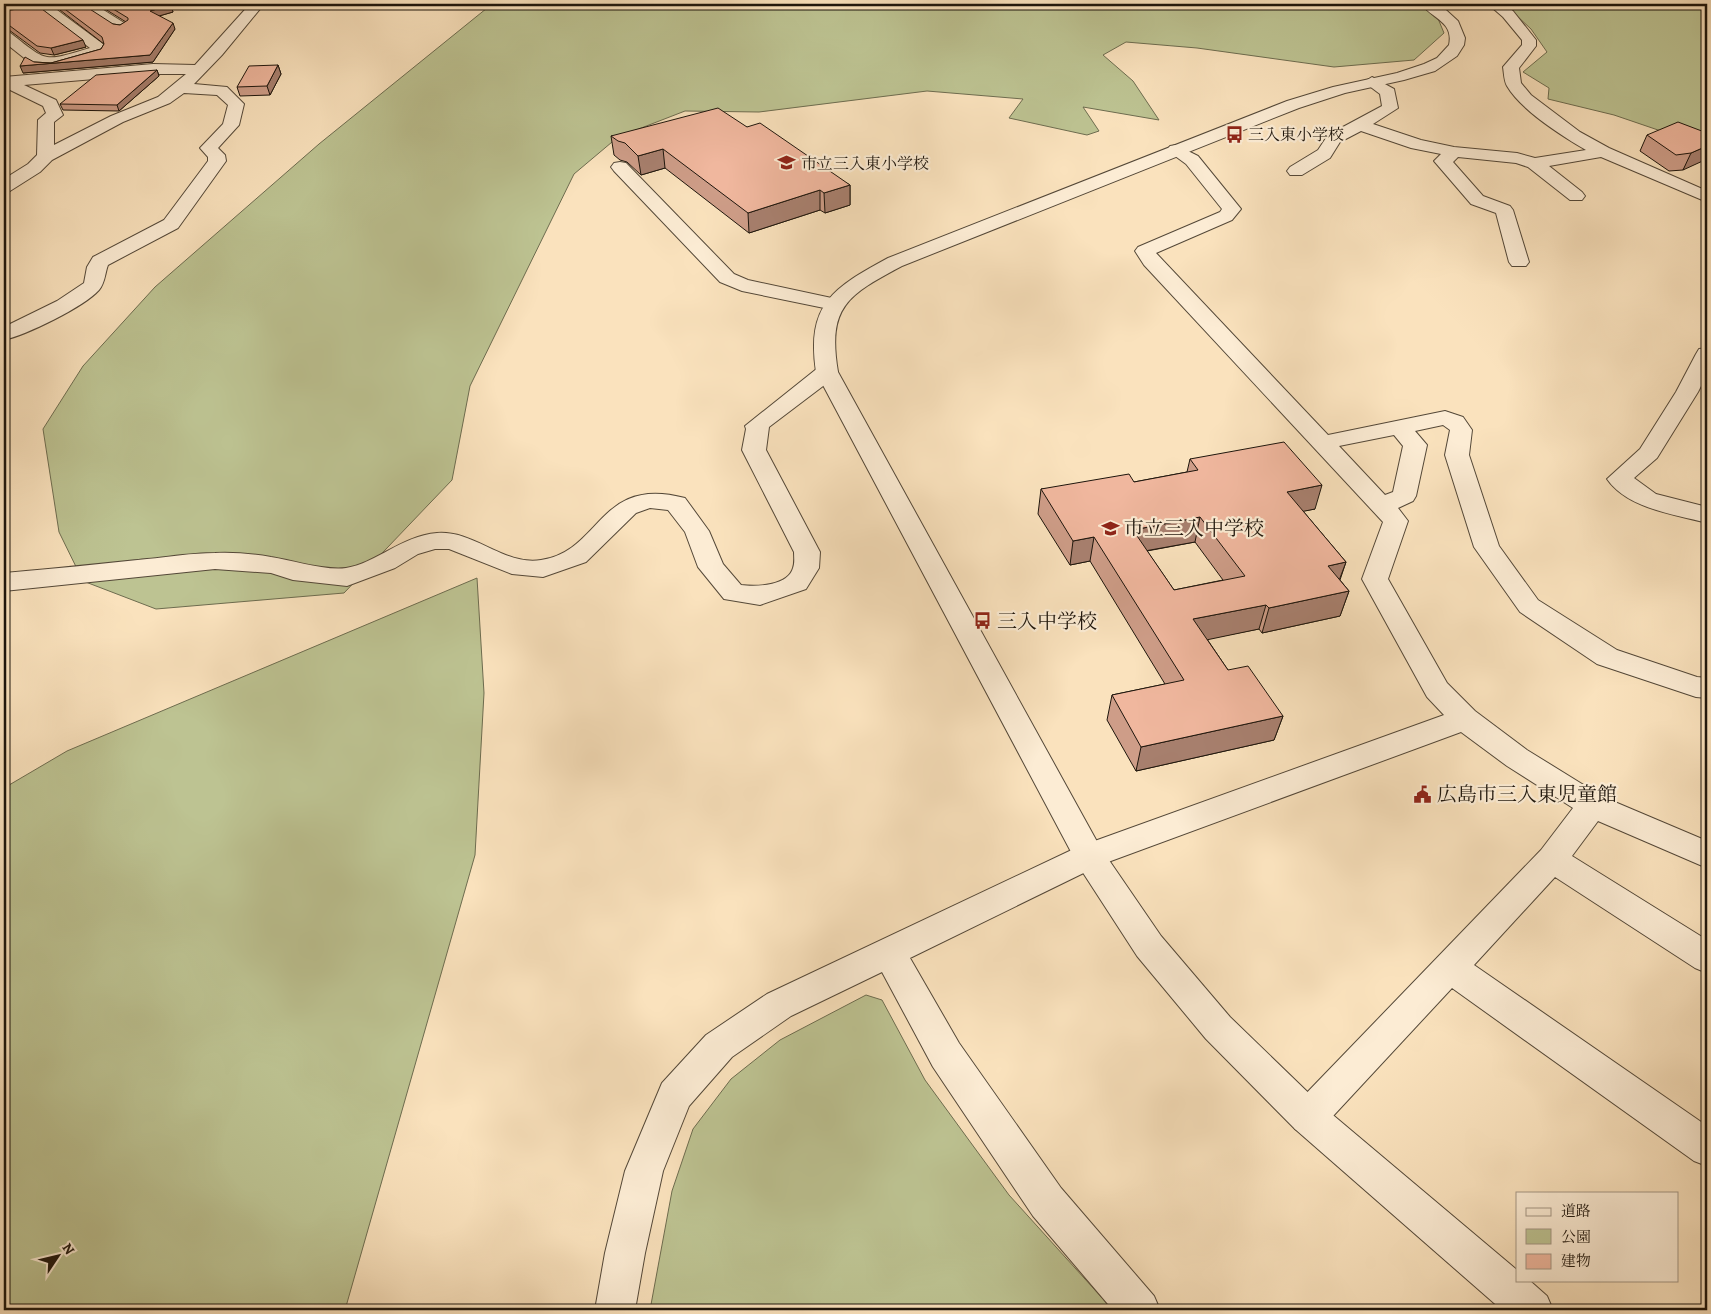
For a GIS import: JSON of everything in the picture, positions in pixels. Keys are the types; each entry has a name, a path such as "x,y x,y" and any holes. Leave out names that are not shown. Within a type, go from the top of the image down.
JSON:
{"street":[{"path":"84,4 122,26"},
{"path":"4,187 34,168 46,156 117,119 164,100 181,88 257,4"},
{"path":"1428,4 1445,15 1456,28 1459,39 1453,52 1438,63 1409,74 1314,97 895,262 854,284 834,304 823,331 822,348 827,372 1089,856 1149,946 1218,1028 1308,1117 1533,1310"},
{"path":"1495,4 1508,14 1528,40 1529,46 1510,67 1513,84 1525,98 1574,136 1603,152 1707,197"},
{"path":"4,36 38,62 54,62 98,51 98,47 43,9"},
{"path":"5,82 153,70 199,70"},
{"path":"5,82 50,103 55,115"},
{"path":"1296,171 1324,154 1334,139 1390,108 1388,92 1372,82"},
{"path":"4,334 45,316 93,285 95,267 100,261 172,224 217,161 216,155 208,148 231,124 236,104 222,90 181,88"},
{"path":"46,156 46,120 55,115 117,119"},
{"path":"1359,125 1417,144 1454,152 1517,158 1534,163 1576,196"},
{"path":"1176,150 1192,160 1232,209 1226,216 1145,251 1151,261 1396,520 1375,579 1437,690 1465,719 1518,758 1592,805 1707,855"},
{"path":"1454,152 1444,161 1477,200 1504,210 1519,262"},
{"path":"1534,163 1603,152"},
{"path":"620,167 727,278 742,285 834,304"},
{"path":"1707,354 1687,392 1649,453 1619,479 1647,499 1707,515"},
{"path":"4,582 214,561 272,564 293,571 347,577 386,562 409,548 435,541 452,541 512,566 543,569 578,556 627,508 648,500 676,503 697,531 711,567 733,593 760,596 797,583 806,568 807,552 754,450 758,428 756,426 827,372"},
{"path":"1322,442 1445,418 1455,422 1461,430 1456,455 1487,547 1529,606 1607,657 1696,687 1707,688"},
{"path":"1382,506 1404,496 1415,445 1399,427"},
{"path":"615,1310 625,1253 644,1171 675,1095 719,1046 779,1005 1089,856 1465,719"},
{"path":"1308,1117 1451,968 1552,859 1592,805"},
{"path":"1552,859 1707,958"},
{"path":"888,952 946,1055 1047,1202 1140,1310"},
{"path":"1451,968 1707,1148"}],"green space":[{"path":"492,4 1432,4 1444,33 1414,60 1334,67 1197,48 1126,42 1103,55 1133,81 1159,120 1083,107 1099,131 1087,135 1009,118 1023,99 927,91 759,112 685,111 618,137 574,174 470,386 452,480 344,593 156,609 83,581 59,532 43,429 83,366 155,287 319,144"},
{"path":"1504,4 1707,4 1707,137 1661,131 1614,115 1548,99 1549,88 1523,72 1547,52 1531,29"},
{"path":"477,578 484,693 475,855 345,1310 4,1310 4,788 67,751"},
{"path":"866,995 882,1000 925,1080 1009,1195 1113,1310 650,1310 672,1191 693,1129 731,1079 780,1040"}],"building":[{"path":"58,4 82,4 113,24 120,25 128,20 128,18 105,4 169,4 171,5 150,11 173,23 150,55 20,66 25,57 34,62 51,63 101,49 104,44 102,37"},
{"path":"38,6 83,40 51,48 37,46 4,23 4,11"},
{"path":"278,65 267,86 237,87 249,66"},
{"path":"157,70 117,105 60,104 96,75"},
{"path":"718,108 747,127 760,123 850,185 824,193 820,190 748,213 663,149 638,156 625,143 611,136"},
{"path":"1678,122 1707,133 1707,146 1691,153 1676,155 1647,135"},
{"path":"1284,442 1322,485 1287,492 1346,562 1328,566 1349,591 1269,608 1266,605 1193,619 1228,670 1248,666 1283,716 1141,747 1112,695 1184,680 1094,537 1073,541 1041,489 1129,474 1134,482 1198,470 1190,459","holes":["1200,517 1245,576 1174,590 1133,530"]}],"place":[{"name":"三入東小学校","path":"1234,134"},
{"name":"市立三入東小学校","path":"787,163"},
{"name":"市立三入中学校","path":"1110,528"},
{"name":"三入中学校","path":"983,621"},
{"name":"広島市三入東児童館","path":"1423,794"}]}
